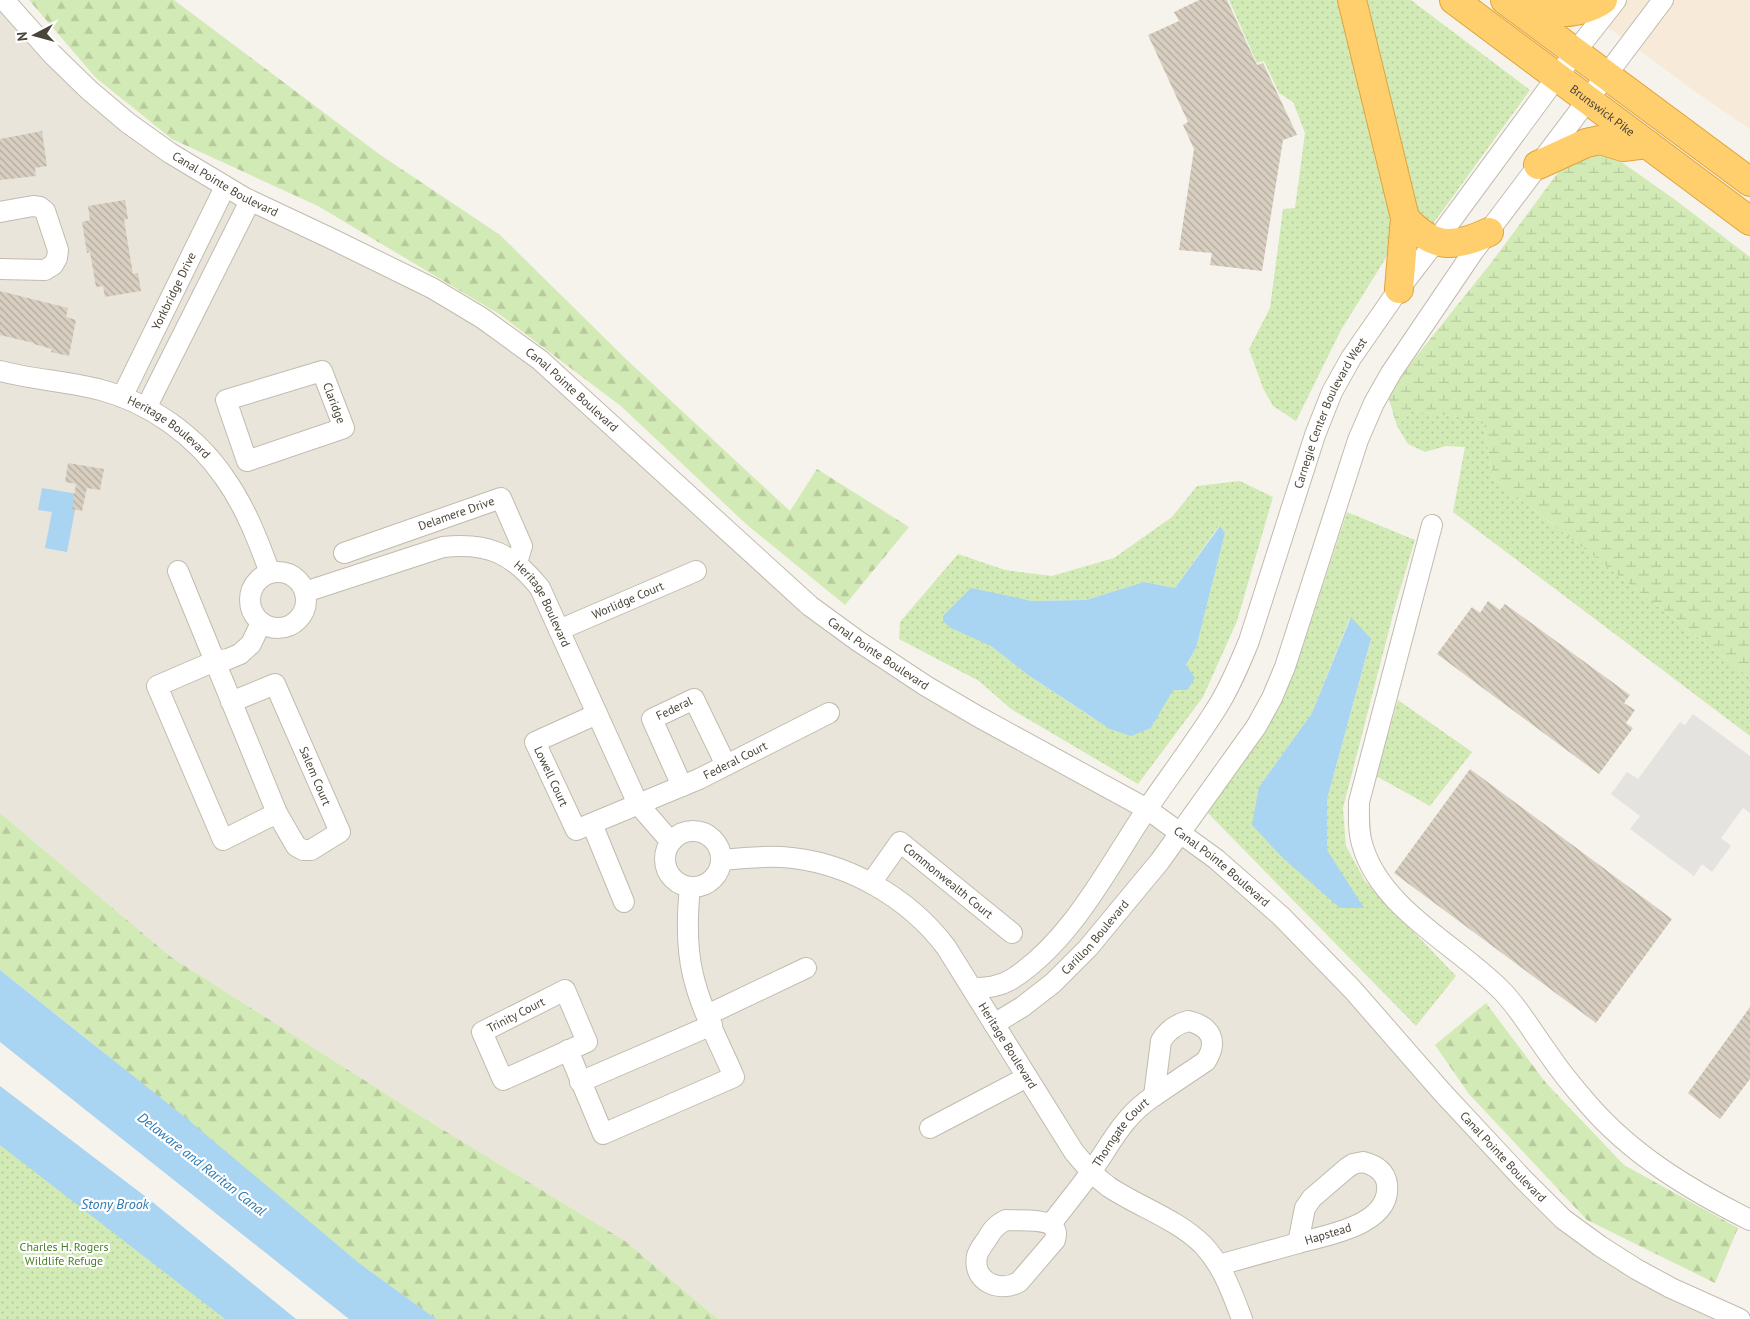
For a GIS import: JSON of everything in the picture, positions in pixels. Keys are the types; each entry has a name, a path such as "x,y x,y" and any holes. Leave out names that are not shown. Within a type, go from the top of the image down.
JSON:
{"highway":[{"path":"1352,0 1404,218 1399,289"},
{"name":"Brunswick Pike","path":"1454,0 1750,221"},
{"path":"1511,5 1547,13 1562,13 1594,6 1603,0"},
{"path":"1511,5 1576,51 1750,182"},
{"path":"1538,164 1586,143 1600,140 1623,147 1647,144"},
{"path":"1404,218 1421,235 1436,241 1456,243 1474,239 1489,232"}],"street":[{"name":"Canal Pointe Boulevard","path":"4,0 52,54 96,95 128,123 170,154 225,187 432,288 482,318 540,360 810,606 834,624 926,686 1147,809 1216,859 1281,916 1353,990 1455,1107 1563,1219 1636,1269 1671,1288 1740,1319"},
{"name":"Carnegie Center Boulevard West","path":"1147,809 1160,793 1219,704 1236,673 1249,641 1315,435 1332,392 1351,358 1399,289 1616,0"},
{"path":"1179,833 1256,727 1272,698 1285,667 1358,440 1374,403 1400,360 1489,232 1538,164 1663,0"},
{"name":"Yorkbridge Drive","path":"122,397 225,187"},
{"path":"146,408 250,200"},
{"path":"0,212 33,206 40,207 45,211 58,250 57,258 53,265 45,270 0,269"},
{"name":"Heritage Boulevard","path":"0,370 14,375 100,390 146,408 168,422 195,444 225,478 243,508 260,544 270,573"},
{"name":"Claridge","path":"322,371 344,428 247,461 226,400 322,371"},
{"path":"225,478 247,461"},
{"name":"Delamere Drive","path":"344,554 501,498 522,546 517,563"},
{"path":"1432,525 1359,802 1359,827 1363,848 1374,873 1397,901 1428,929 1468,960 1504,993 1526,1020 1548,1054 1609,1126 1661,1169 1704,1196 1750,1220"},
{"name":"Heritage Boulevard","path":"305,592 442,547 463,545 484,548 500,553 517,563 540,588 638,804 671,842"},
{"name":"Worlidge Court","path":"559,630 696,570"},
{"name":"Salem Court","path":"178,571 231,702 277,813 296,846 303,850 310,850 340,832 275,684 231,702"},
{"path":"282,572 292,576 300,582 305,592 306,607 301,617 293,624 283,628 272,628 261,623 254,615 250,605 250,595 254,586 260,578 270,573 282,572"},
{"path":"261,623 251,644 240,654 228,659 215,661 158,686 223,840 277,813"},
{"name":"Federal","path":"682,786 652,719 694,699 726,765"},
{"name":"Federal Court","path":"638,804 726,765 830,712"},
{"name":"Lowell Court","path":"597,714 535,742 576,830 638,804"},
{"path":"972,988 1000,985 1012,979 1038,958 1064,932 1087,903 1147,809"},
{"path":"592,824 624,902"},
{"path":"695,831 705,834 714,840 721,860 718,872 711,880 700,886 690,887 674,880 667,871 664,861 666,850 676,836 685,832 695,831"},
{"name":"Carillon Boulevard","path":"994,1024 1022,1007 1053,983 1088,948 1160,861 1179,833"},
{"name":"Commonwealth Court","path":"871,883 900,842 1012,933"},
{"name":"Heritage Boulevard","path":"721,860 784,857 838,868 871,883 920,917 946,947 1074,1152 1091,1172 1109,1186 1187,1232 1203,1246 1219,1265 1242,1319"},
{"path":"568,1050 603,1134 734,1077 693,975 687,916 690,887"},
{"path":"580,1082 710,1020 806,968"},
{"name":"Trinity Court","path":"564,990 587,1042 568,1050 503,1080 482,1032 564,990"},
{"path":"930,1128 1027,1077"},
{"name":"Thorngate Court","path":"1051,1224 1091,1172 1117,1131 1131,1115 1154,1096"},
{"name":"Hapstead","path":"1219,1265 1353,1228 1367,1220 1380,1208 1385,1200 1386,1179 1379,1169 1363,1162 1353,1164 1312,1198 1305,1208 1298,1243"}],"shaded area":[{"path":"0,0 128,123 482,318 810,606 1216,859 1563,1219 1740,1319 718,1319 625,1241 419,1115 171,957 0,813"},
{"path":"1571,0 1750,0 1750,129 1700,95"},
{"path":"1693,714 1750,756 1750,813 1743,808 1721,838 1731,846 1712,872 1702,864 1694,876 1630,829 1640,816 1611,794 1627,772 1638,779 1680,722 1685,725"}],"green space":[{"path":"29,0 174,0 379,154 500,235 627,360 790,511 817,469 909,527 845,605 746,524 622,407 499,314 318,206 172,139 96,78"},
{"path":"1229,0 1340,0 1392,215 1392,248 1341,330 1296,421 1273,406 1263,388 1249,349 1270,308 1283,209 1295,208 1305,133 1293,102 1279,93 1264,61 1257,63"},
{"path":"1363,0 1411,0 1530,90 1430,228 1416,217"},
{"path":"1603,149 1674,199 1750,257 1750,678 1493,478 1483,420 1412,411 1397,426 1387,393 1491,263 1562,167"},
{"path":"1412,411 1483,420 1493,478 1750,678 1750,736 1453,512 1465,447 1446,446 1425,452 1408,444 1397,426"},
{"path":"1240,481 1273,497 1237,621 1203,697 1138,784 1011,709 979,681 899,639 900,622 958,554 1005,570 1052,576 1114,558 1172,517 1197,486","holes":["1219,526 1225,533 1196,648 1151,728 1091,717 1028,675 991,646 971,589 1032,601 1086,600 1144,582 1175,588"]},
{"path":"1347,512 1415,540 1396,603 1343,808 1346,846 1365,881 1456,976 1416,1026 1205,810 1263,727 1299,658","holes":["1350,618 1371,640 1327,799 1327,850 1259,787 1312,713"]},
{"path":"1398,700 1472,752 1430,806 1376,776"},
{"path":"0,813 171,957 419,1115 625,1241 718,1319 436,1319 359,1263 86,1038 0,970"},
{"path":"1486,1003 1546,1083 1624,1165 1738,1228 1715,1283 1587,1220 1469,1094 1435,1045"},
{"name":"Charles H. Rogers Wildlife Refuge","path":"0,1126 260,1319 0,1319"}],"water":[{"path":"42,488 78,494 67,552 45,548 52,512 38,510"},
{"path":"1220,526 1225,533 1196,648 1186,665 1195,678 1187,690 1173,690 1151,728 1131,736 1110,729 1028,675 991,646 951,628 943,621 943,616 971,588 1032,601 1086,600 1144,582 1175,588"},
{"path":"1351,617 1371,639 1327,799 1327,850 1364,908 1340,908 1284,859 1252,825 1259,787 1312,713"},
{"name":"Delaware and Raritan Canal","path":"0,970 186,1118 359,1263 436,1319 349,1319 0,1042"},
{"name":"Stony Brook","path":"0,1086 150,1200 296,1319 225,1319 0,1145"}],"building":[{"path":"1199,0 1227,0 1257,65 1263,63 1297,135 1283,140 1262,271 1210,265 1212,253 1179,250 1194,149 1183,125 1188,122 1148,35 1179,21 1174,12"},
{"path":"42,131 47,166 35,168 36,176 0,180 0,139"},
{"path":"125,200 128,219 124,220 133,274 138,273 141,291 105,297 103,286 96,287 90,252 87,253 82,222 90,220 88,206"},
{"path":"0,291 68,308 66,317 76,320 69,356 51,352 52,349 34,343 0,335"},
{"path":"68,463 104,469 100,490 87,488 82,511 72,509 76,484 65,482"},
{"path":"1488,601 1500,610 1505,604 1630,695 1624,703 1635,710 1626,723 1633,728 1599,774 1437,654 1472,607 1480,613"},
{"path":"1470,769 1672,919 1596,1023 1394,873"},
{"path":"1750,1007 1750,1079 1720,1119 1688,1093"}]}
